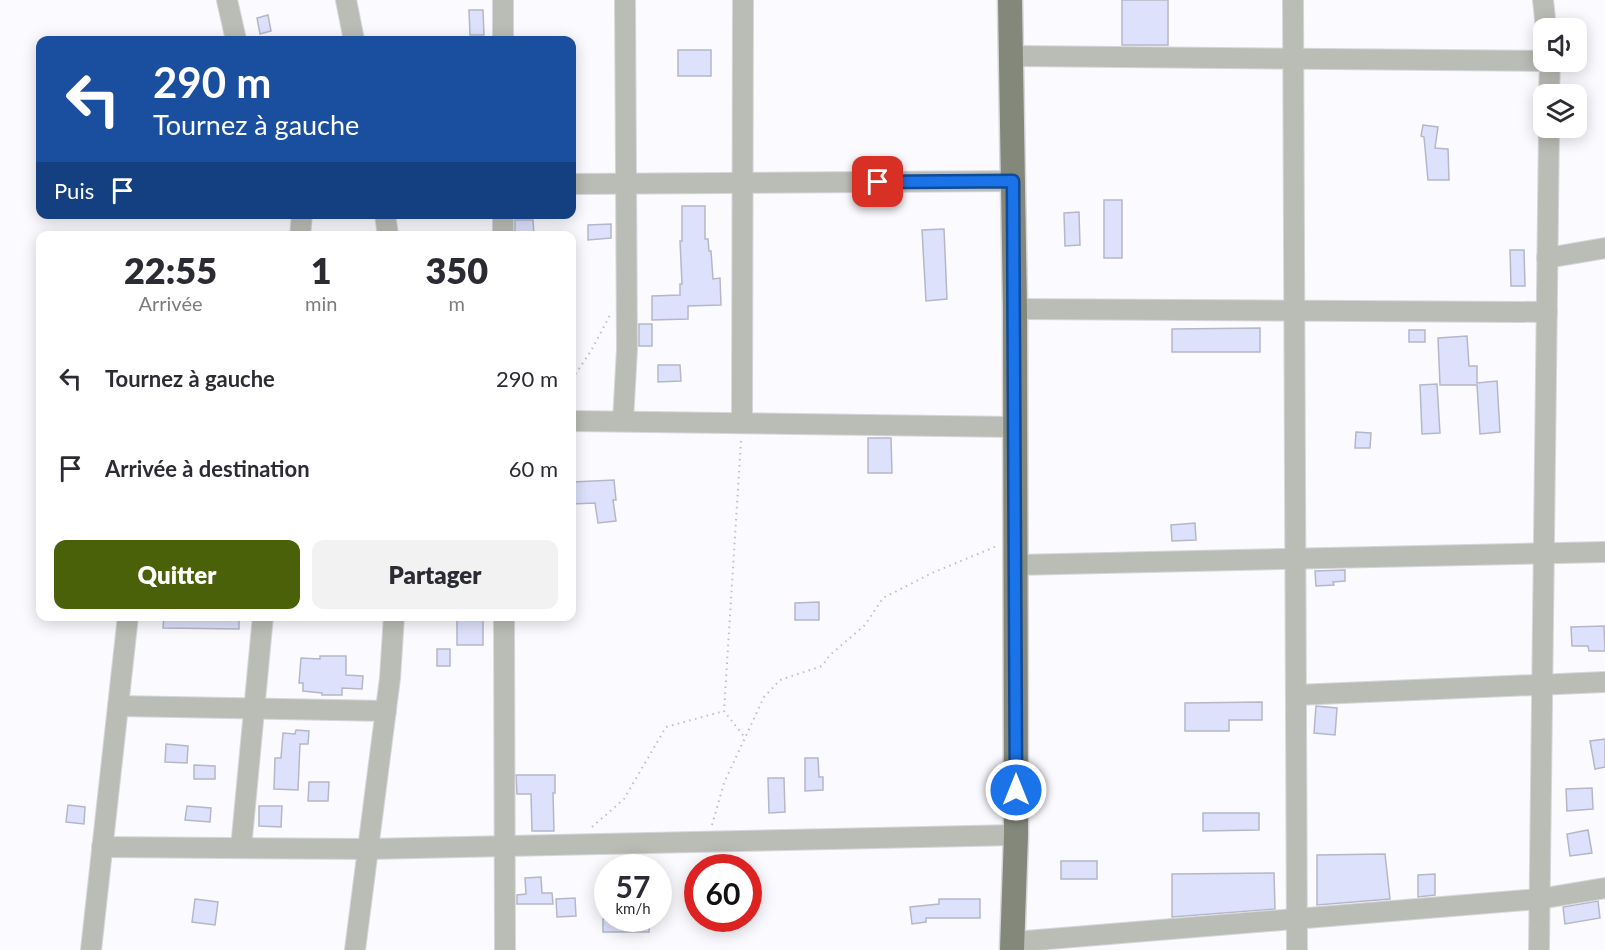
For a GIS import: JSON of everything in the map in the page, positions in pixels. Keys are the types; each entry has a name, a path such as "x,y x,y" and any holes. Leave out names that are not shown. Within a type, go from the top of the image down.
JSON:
{"main road":[{"path":"1010,0 1015,309 1016,835 1012,946"}],"street":[{"path":"227,0 235,36"},
{"path":"346,0 353,36"},
{"path":"503,0 503,36"},
{"path":"623,422 627,349 625,0"},
{"path":"742,423 743,0"},
{"path":"1293,0 1297,950"},
{"path":"1543,0 1545,18"},
{"path":"1011,57 1533,61"},
{"path":"1539,950 1549,138"},
{"path":"576,184 1013,181"},
{"path":"1547,258 1604,254"},
{"path":"1015,309 1546,312"},
{"path":"576,421 1014,427"},
{"path":"1014,565 1605,552"},
{"path":"91,950 127,621"},
{"path":"240,848 263,621"},
{"path":"355,950 386,711 394,621"},
{"path":"504,621 505,950"},
{"path":"1296,695 1605,682"},
{"path":"118,706 386,711"},
{"path":"102,847 368,849 1016,835"},
{"path":"1012,946 1539,899 1605,888"}],"path":[{"path":"576,373 591,351 611,312"},
{"path":"742,423 724,711 746,739"},
{"path":"708,842 724,783 764,697 780,680 822,666 830,655 865,625 883,598 932,573 982,554 1014,538"},
{"path":"566,845 596,824 624,799 666,727 724,711"}],"building":[{"path":"1122,0 1168,0 1168,45 1122,45"},
{"path":"469,10 483,10 484,35 470,35"},
{"path":"268,15 271,31 260,34 257,18"},
{"path":"678,50 711,50 711,76 678,76"},
{"path":"1423,125 1438,127 1435,148 1448,149 1449,180 1428,180 1424,137 1421,136"},
{"path":"1104,200 1122,200 1122,258 1104,258"},
{"path":"682,206 705,206 705,239 708,239 709,251 711,251 713,279 720,278 721,305 688,306 688,319 652,320 652,296 680,295"},
{"path":"1079,212 1080,245 1065,246 1064,213"},
{"path":"515,220 533,220 534,231 515,231"},
{"path":"611,224 611,238 588,240 588,225"},
{"path":"944,229 947,299 926,301 922,230"},
{"path":"1510,250 1524,250 1525,286 1511,286"},
{"path":"639,324 652,324 652,346 639,346"},
{"path":"1260,328 1260,352 1172,352 1172,329"},
{"path":"1409,330 1425,330 1425,342 1409,342"},
{"path":"1467,336 1469,366 1477,366 1477,383 1497,381 1500,432 1480,434 1477,385 1440,385 1438,338"},
{"path":"658,365 680,365 681,381 658,382"},
{"path":"1437,384 1440,433 1422,434 1420,385"},
{"path":"1356,432 1371,433 1370,448 1355,448"},
{"path":"868,438 891,438 892,473 868,473"},
{"path":"614,480 616,500 613,500 616,521 598,523 595,503 576,504 576,482"},
{"path":"1195,523 1196,540 1172,541 1171,525"},
{"path":"1345,570 1345,581 1333,582 1334,585 1316,586 1315,571"},
{"path":"819,602 819,620 795,620 795,603"},
{"path":"164,621 239,621 239,629 163,628"},
{"path":"457,621 483,621 483,645 457,645"},
{"path":"1604,626 1605,651 1589,651 1588,646 1572,646 1571,627"},
{"path":"437,649 450,649 450,666 437,666"},
{"path":"320,656 346,656 346,675 363,676 362,689 342,688 342,695 322,695 322,693 303,691 303,683 299,683 301,658 320,659"},
{"path":"1262,702 1262,720 1229,720 1229,731 1185,731 1185,703"},
{"path":"1316,706 1337,708 1335,735 1314,733"},
{"path":"296,730 309,731 308,744 300,744 298,790 274,789 275,758 281,758 283,733 295,734"},
{"path":"1605,739 1605,767 1595,769 1590,741"},
{"path":"166,744 188,746 187,763 165,762"},
{"path":"805,758 818,758 819,777 823,777 823,790 805,791"},
{"path":"194,765 215,766 215,779 194,779"},
{"path":"516,775 555,775 554,831 532,831 531,794 517,794"},
{"path":"768,778 784,778 785,812 769,813"},
{"path":"309,782 329,782 328,801 308,801"},
{"path":"1592,788 1593,809 1567,811 1566,789"},
{"path":"68,805 85,807 84,824 66,822"},
{"path":"187,806 211,808 210,822 185,820"},
{"path":"259,806 282,806 281,827 259,826"},
{"path":"1203,813 1259,813 1259,830 1203,831"},
{"path":"1588,830 1592,853 1570,856 1567,834"},
{"path":"1385,854 1390,899 1317,905 1317,855"},
{"path":"1061,861 1097,861 1097,879 1061,879"},
{"path":"1274,873 1275,909 1172,917 1172,874"},
{"path":"1435,874 1435,895 1418,897 1418,875"},
{"path":"541,877 542,893 552,893 553,904 517,904 517,895 526,894 525,878"},
{"path":"575,898 576,916 557,917 556,899"},
{"path":"195,899 218,902 215,925 192,922"},
{"path":"939,899 980,899 980,918 926,918 926,922 912,924 910,907 939,904"},
{"path":"1598,901 1600,918 1565,924 1563,907"}],"route":[{"path":"878,182 1013,181 1016,790"}]}
